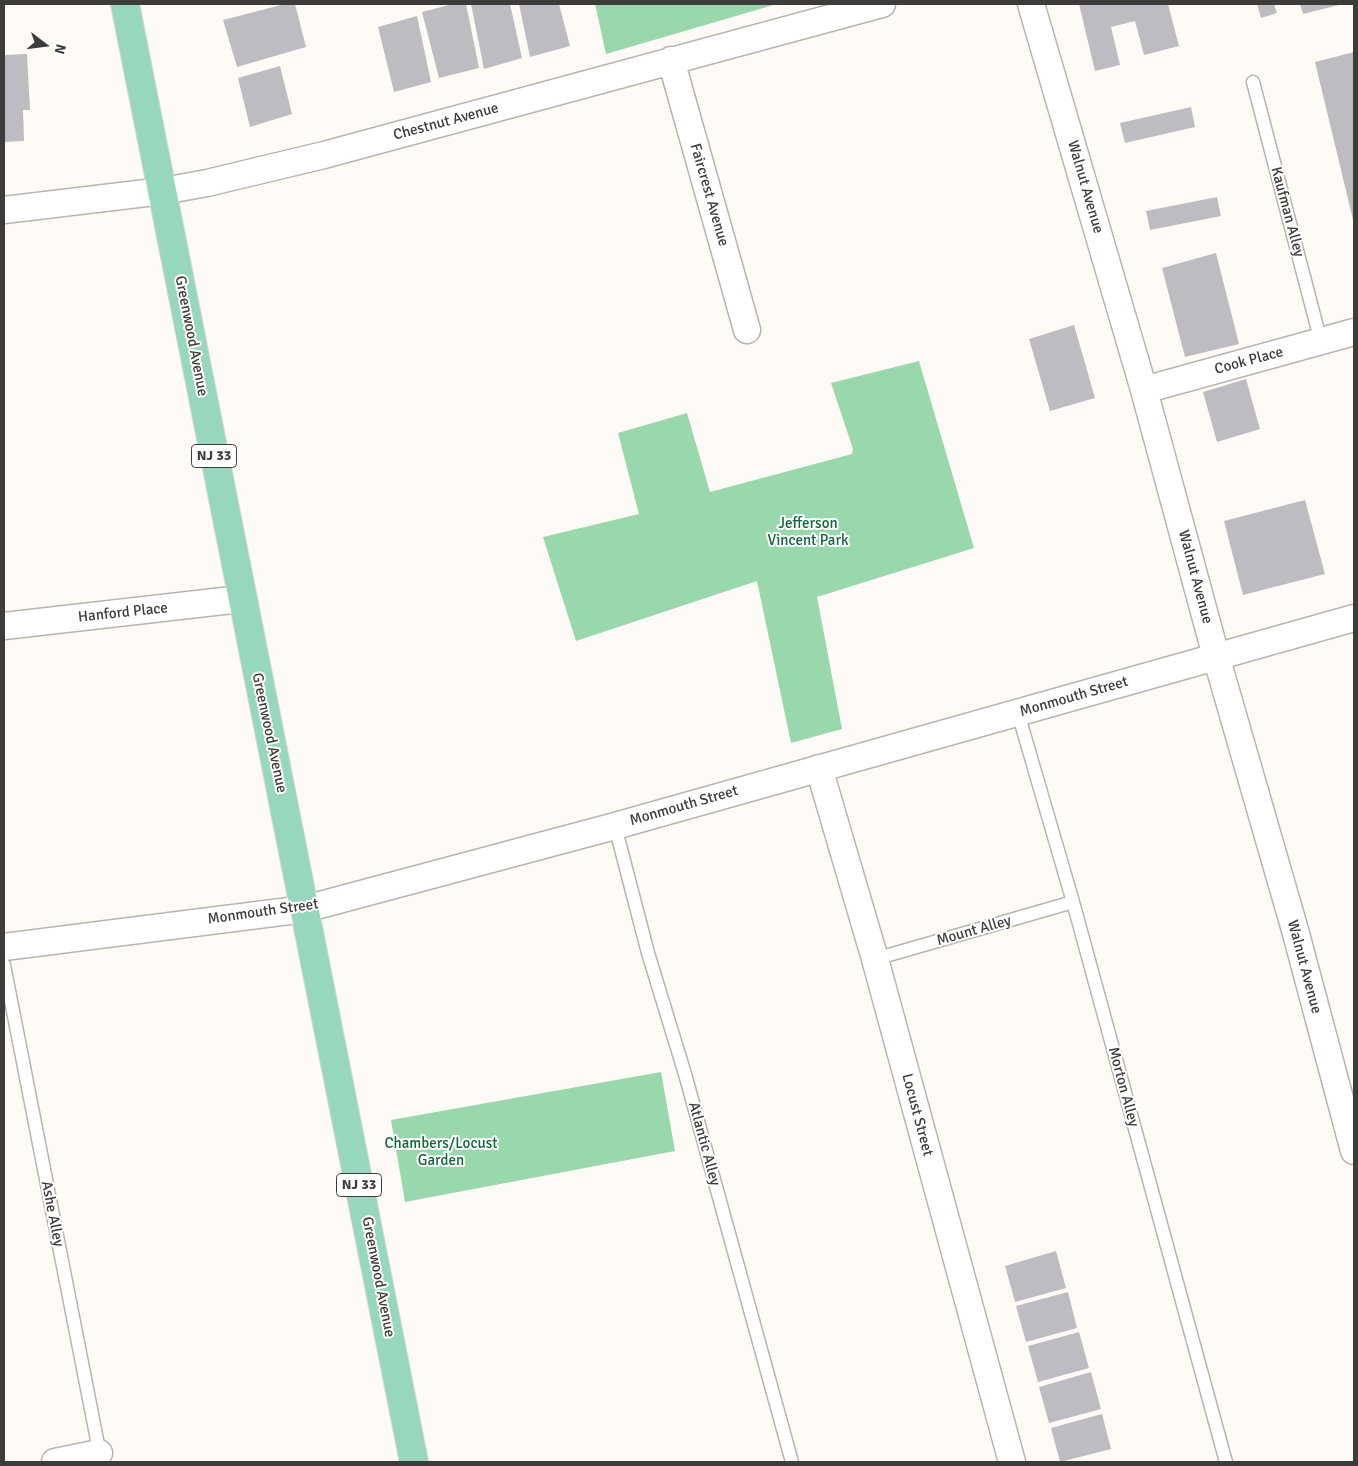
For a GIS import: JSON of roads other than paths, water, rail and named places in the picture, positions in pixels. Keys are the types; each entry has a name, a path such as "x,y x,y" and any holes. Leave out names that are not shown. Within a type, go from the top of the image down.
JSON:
{"main road":[{"name":"Greenwood Avenue","path":"124,4 163,191 241,599 414,1462"}],"street":[{"name":"Chestnut Avenue","path":"4,210 163,191 207,183 324,155 882,4"},
{"name":"Walnut Avenue","path":"1031,4 1144,390 1216,656 1292,920 1354,1151"},
{"name":"Faircrest Avenue","path":"671,60 747,330"},
{"name":"Cook Place","path":"1144,390 1354,332"},
{"name":"Hanford Place","path":"4,626 241,599"},
{"name":"Monmouth Street","path":"4,947 304,909 615,826 1354,618"},
{"name":"Locust Street","path":"819,768 875,959 1012,1462"},
{"path":"54,1462 100,1458"}],"lane":[{"name":"Kaufman Alley","path":"1253,82 1321,342"},
{"name":"Morton Alley","path":"1018,713 1073,902 1226,1462"},
{"name":"Atlantic Alley","path":"615,826 648,953 685,1074 792,1462"},
{"name":"Mount Alley","path":"875,959 1073,902"},
{"name":"Ashe Alley","path":"4,965 100,1458"}],"park label":[{"name":"Jefferson Vincent Park","path":"808,532"},
{"name":"Chambers/Locust Garden","path":"441,1152"}]}
